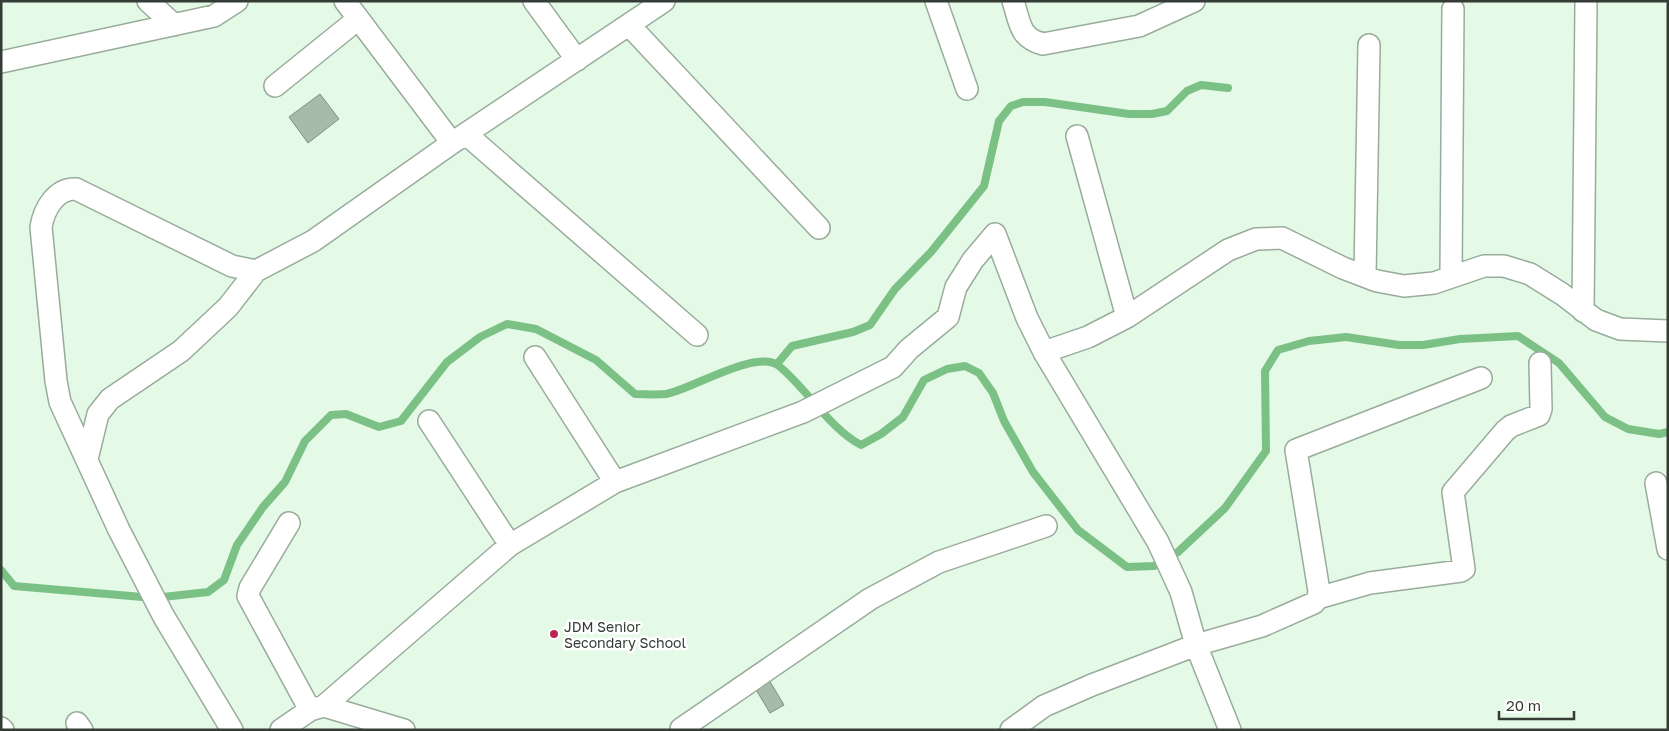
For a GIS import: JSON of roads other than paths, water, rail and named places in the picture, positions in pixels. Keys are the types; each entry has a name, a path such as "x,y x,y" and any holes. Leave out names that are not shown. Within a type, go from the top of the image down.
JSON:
{"street":[{"path":"148,1 174,25"},
{"path":"1,62 214,16 237,1"},
{"path":"345,1 358,19 459,138 698,335"},
{"path":"534,1 577,60"},
{"path":"87,459 98,414 110,399 180,351 228,307 256,270 313,241 459,138 664,1"},
{"path":"936,1 967,89"},
{"path":"1013,1 1024,34 1031,41 1043,44 1139,26 1194,1"},
{"path":"1583,311 1586,4"},
{"path":"1451,276 1453,9"},
{"path":"275,86 358,19"},
{"path":"629,25 819,228"},
{"path":"1365,276 1369,45"},
{"path":"1077,136 1127,317"},
{"path":"232,730 164,617 145,581 60,402 56,381 41,227 43,217 57,194 66,189 76,189 232,266 256,270"},
{"path":"281,730 317,708 510,545 615,482 803,412 893,367 909,349 948,318 956,287 973,260 995,234 1027,318 1044,352 1158,542 1181,592 1196,645 1230,730"},
{"path":"1044,352 1088,337 1127,317 1228,250 1256,239 1282,238 1343,268 1404,286 1434,283 1484,266 1504,266 1530,274 1596,320 1620,329 1668,331"},
{"path":"534,357 615,482"},
{"path":"1318,598 1370,583 1461,571 1464,569 1453,492 1505,431 1511,426 1539,415 1541,409 1540,363"},
{"path":"1011,730 1044,706 1092,685 1196,645 1262,626 1314,603 1318,598 1319,591 1296,450 1481,378"},
{"path":"428,421 510,545"},
{"path":"1656,483 1668,549"},
{"path":"289,522 250,588 248,596 251,606 317,708 404,730"},
{"path":"681,730 870,599 939,562 1046,526"}],"waterway":[{"path":"777,364 792,346 853,332 870,325 895,289 931,252 984,186 999,121 1011,106 1023,102 1045,102 1129,114 1152,114 1167,111 1187,91 1201,85 1228,88"},
{"path":"1,570 14,586 154,598 208,592 224,580 237,545 263,507 285,482 305,441 331,415 346,414 379,427 401,421 447,362 480,337 507,324 536,329 596,360 635,394 666,394 740,366 755,362 769,362 779,366 789,375 839,430 861,445 881,434 903,417 924,380 947,369 965,366 979,373 993,393 1004,421 1033,472 1078,530 1127,567 1154,566 1178,552 1225,508 1266,451 1265,371 1278,350 1309,341 1346,337 1399,345 1423,345 1460,339 1518,336 1559,363 1605,417 1628,429 1659,434 1668,432"}],"place":[{"name":"JDM Senior Secondary School","path":"554,634"}]}
